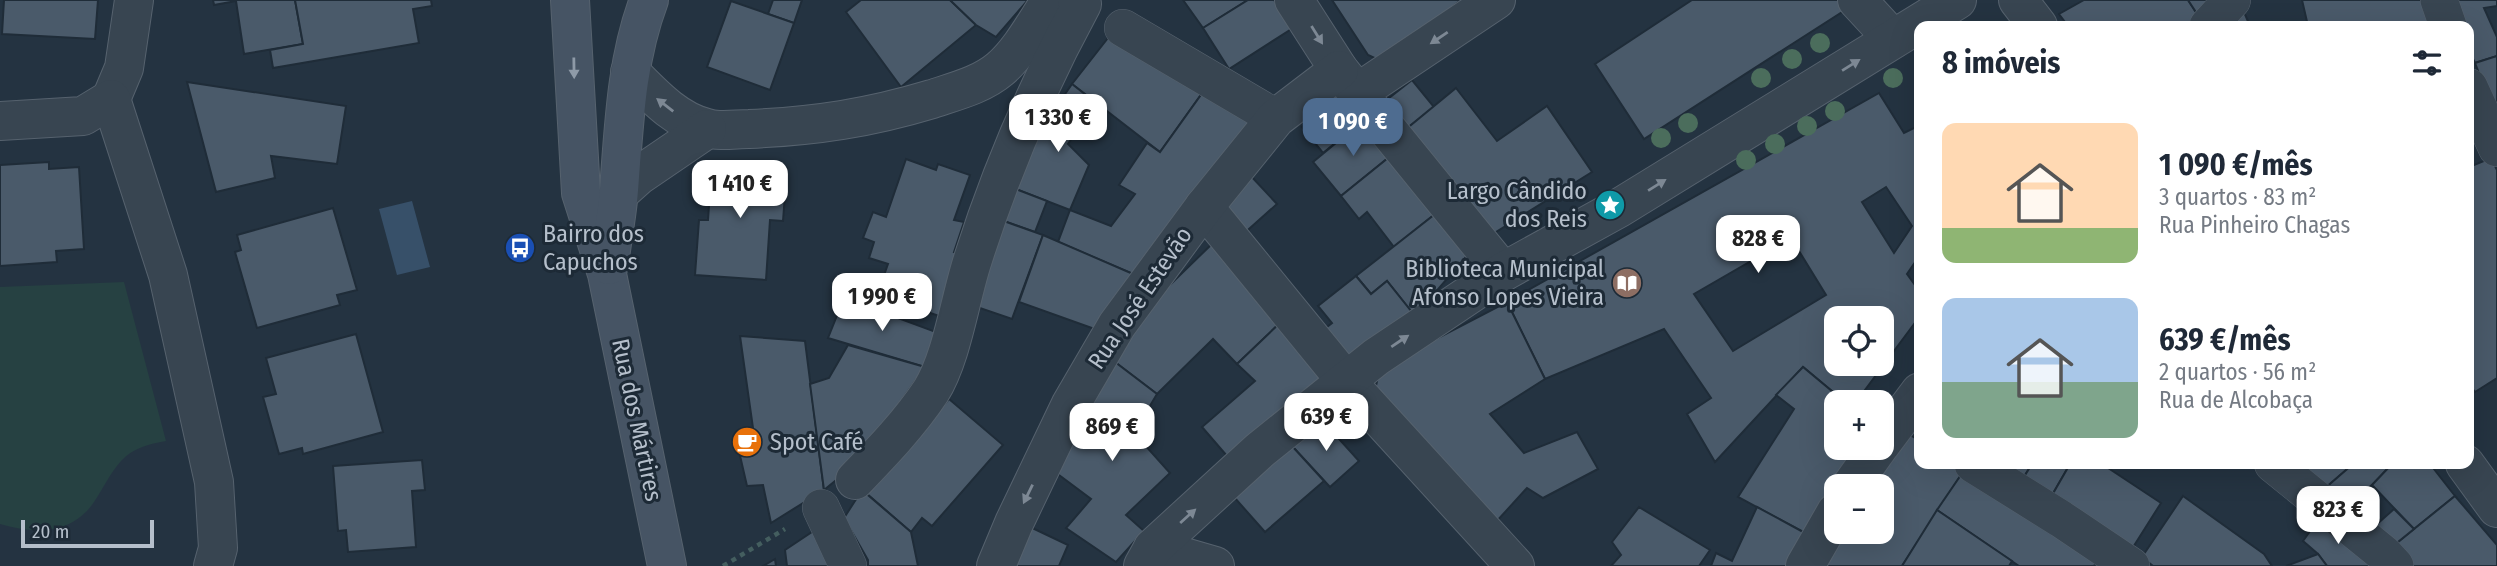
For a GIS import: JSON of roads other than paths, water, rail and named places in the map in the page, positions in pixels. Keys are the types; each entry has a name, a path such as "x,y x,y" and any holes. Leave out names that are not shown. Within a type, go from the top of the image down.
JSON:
{"main road":[{"name":"Rua dos Mártires","path":"570,0 581,193 607,274 667,566"},
{"name":"Rua dos Mártires","path":"607,274 619,193 622,132 630,72 649,0"}],"street":[{"path":"0,121 83,116 111,99 124,68 134,0"},
{"path":"630,72 656,99 676,114 707,129 798,127 841,122 964,89 984,80 1002,68 1051,0"},
{"path":"855,480 896,437 925,399 945,362 973,259 994,198 1040,87 1082,4 1077,0"},
{"path":"1294,0 1348,81 1503,272"},
{"name":"Rua José Estevão","path":"996,566 1072,404 1117,325 1204,207 1276,118 1496,0"},
{"path":"1857,0 1894,39"},
{"path":"1923,21 1957,0"},
{"path":"2018,0 2034,21"},
{"path":"2213,21 2232,0"},
{"path":"2439,0 2446,21"},
{"path":"1148,557 1260,450 1376,357 1503,272 1619,208 1914,27"},
{"path":"1123,28 1276,118"},
{"path":"2474,98 2497,148"},
{"path":"111,99 168,275 214,482 219,548 214,566"},
{"path":"619,193 638,176 707,129"},
{"path":"1204,207 1346,382 1515,566"},
{"path":"1861,474 1900,427"},
{"path":"1981,469 2131,566"},
{"path":"2279,469 2395,566"},
{"path":"2469,469 2497,508"},
{"path":"821,508 848,566"},
{"path":"1805,566 1824,533"},
{"path":"1148,557 1215,566"}],"water":[{"path":"412,201 430,267 397,275 379,209"}],"place":[{"name":"Largo Cândido dos Reis","path":"1610,205"},
{"name":"Bairro dos Capuchos","path":"520,248"},
{"name":"Biblioteca Municipal Afonso Lopes Vieira","path":"1627,283"},
{"name":"Spot Café","path":"747,442"}]}
